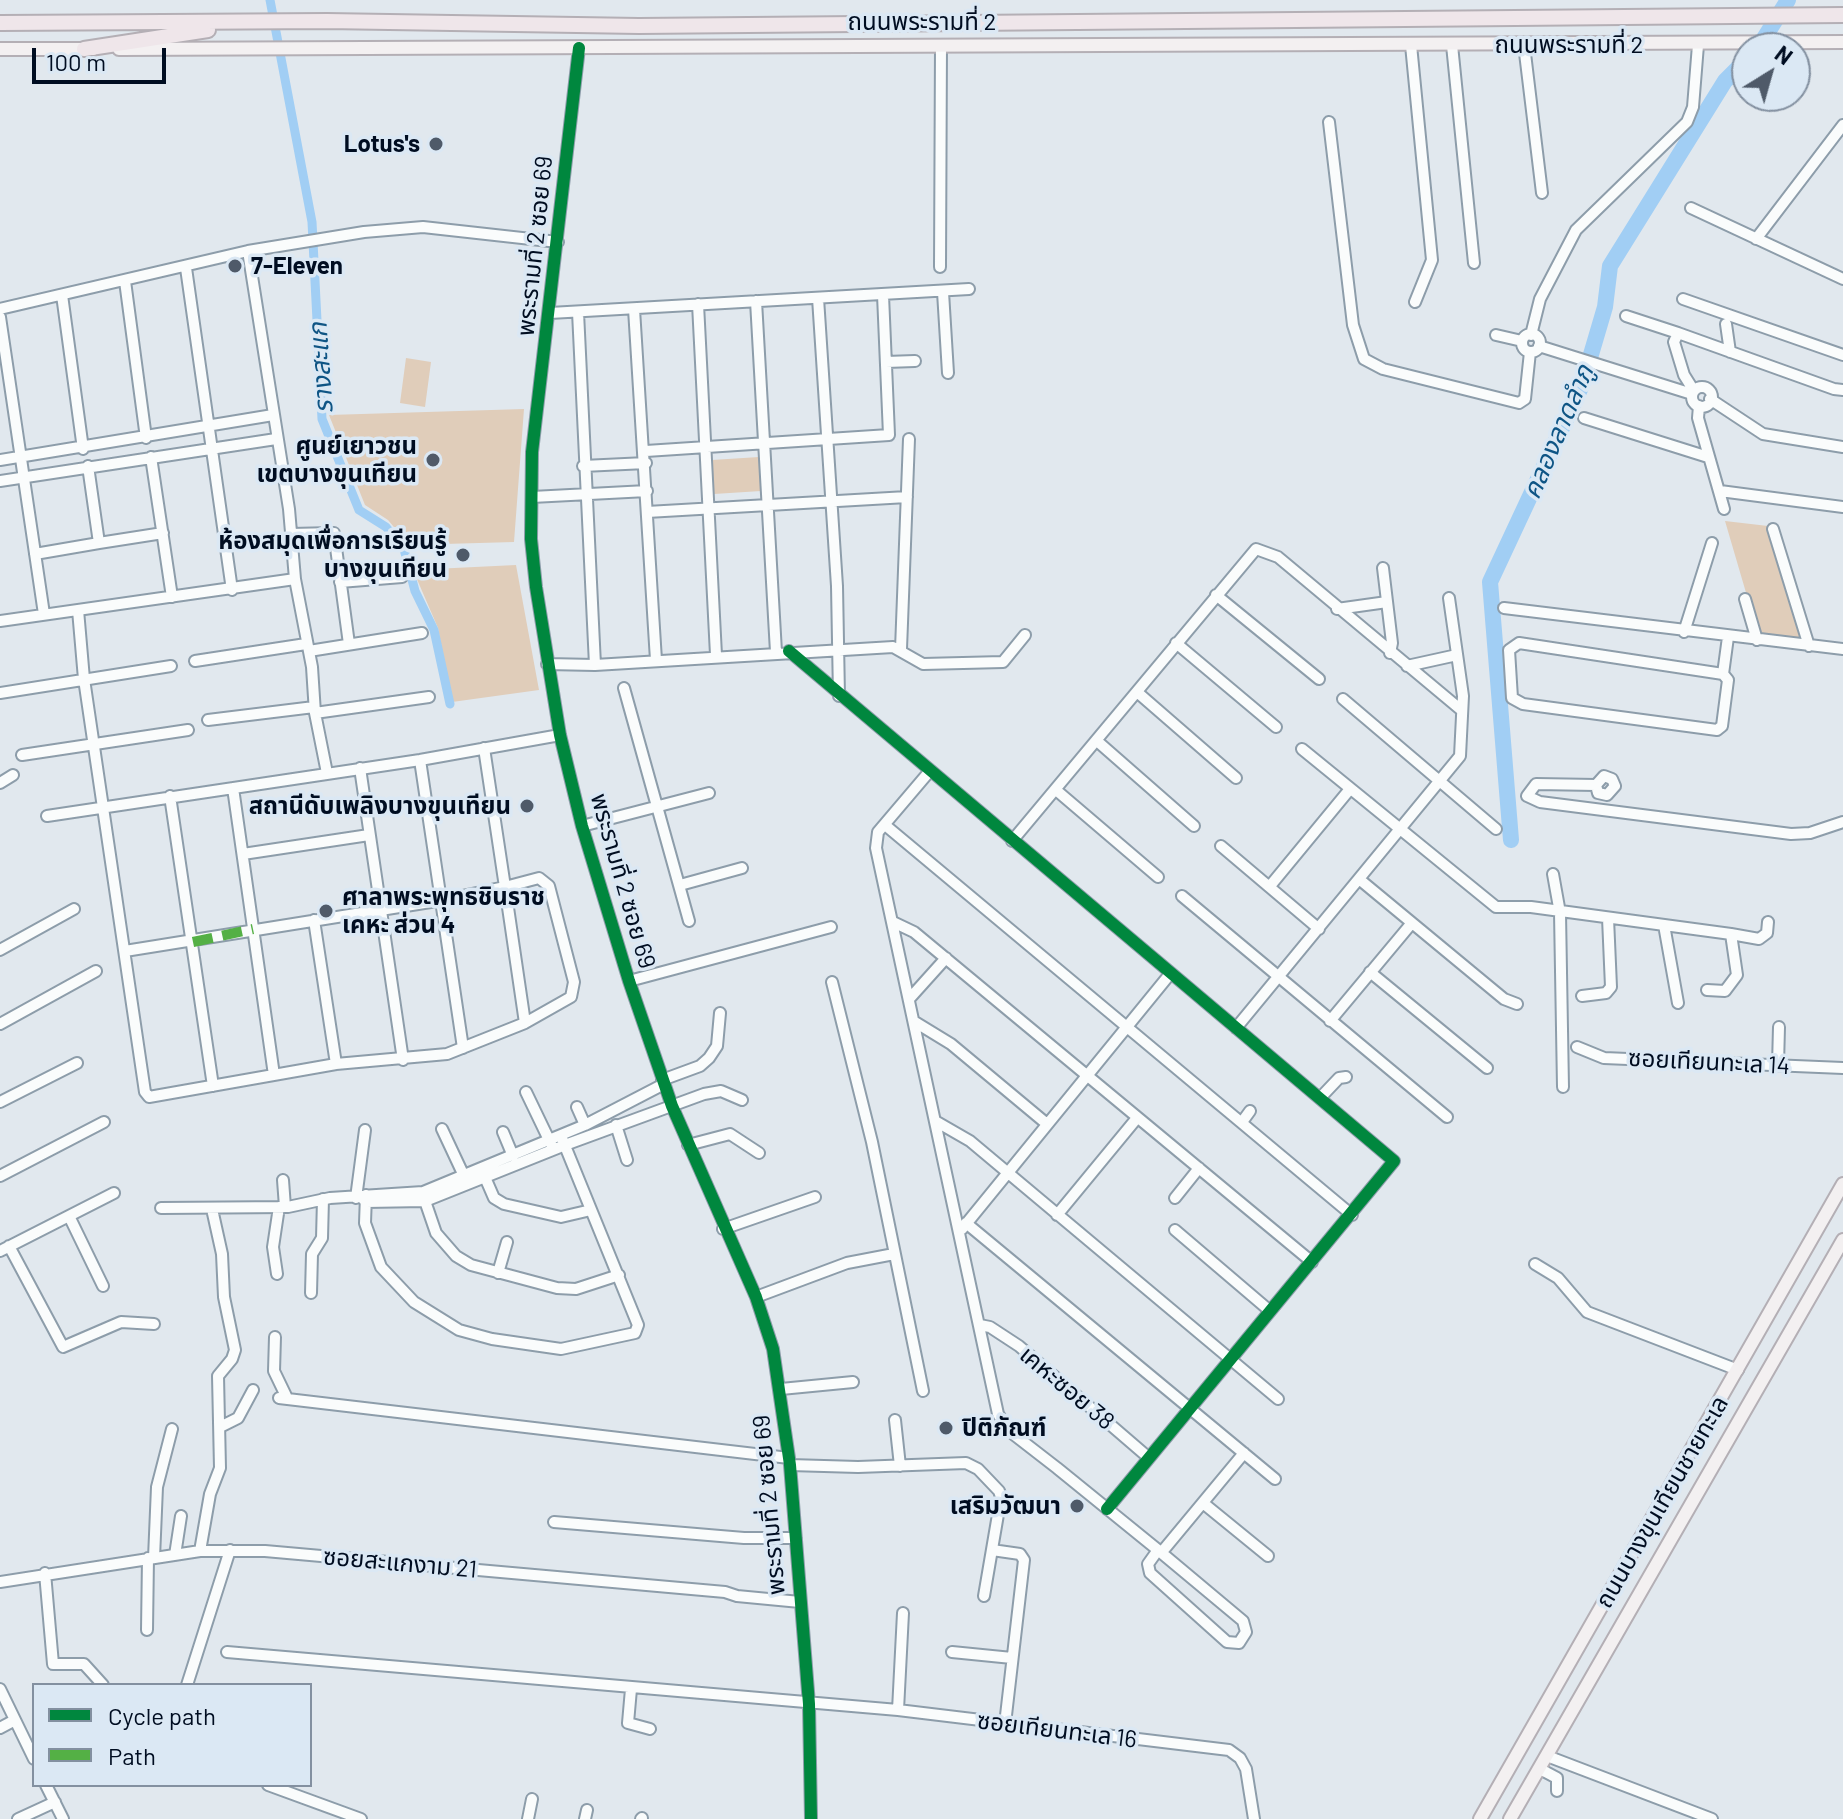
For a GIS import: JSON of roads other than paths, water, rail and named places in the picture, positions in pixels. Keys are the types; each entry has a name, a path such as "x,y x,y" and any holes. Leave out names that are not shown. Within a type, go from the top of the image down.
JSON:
{"highway":[{"path":"1814,18 1843,15"},
{"path":"1814,18 1843,24"},
{"name":"ถนนพระรามที่ 2","path":"0,23 639,26 1814,18"},
{"path":"84,49 256,23"}],"main road":[{"name":"ถนนพระรามที่ 2","path":"0,49 1698,45 1843,42"},
{"name":"ถนนบางขุนเทียนชายทะเล","path":"1480,1819 1843,1184"},
{"name":"ถนนบางขุนเทียนชายทะเล","path":"1510,1819 1843,1240"}],"street":[{"path":"940,267 941,45"},
{"path":"1411,45 1432,260 1415,302"},
{"path":"1452,45 1474,263"},
{"path":"1524,45 1542,193"},
{"path":"1698,45 1694,96 1687,122 1663,149 1600,202 1576,230 1540,299 1524,349 1575,355 1693,392 1706,388 1710,399 1763,434 1843,447"},
{"name":"พระรามที่ 2 ซอย 69","path":"579,48 532,452 531,539 547,664 582,826 629,981 672,1106 723,1229 756,1297 773,1349 790,1462 809,1704 811,1819"},
{"path":"1329,122 1353,325 1364,359 1383,369 1519,403 1525,399 1535,349"},
{"path":"1756,239 1843,125"},
{"path":"1691,208 1843,279"},
{"path":"0,309 186,268 248,251 325,238 423,227 558,242"},
{"path":"248,251 291,534 295,579 308,648 314,710 327,773"},
{"path":"186,268 232,590"},
{"path":"125,281 146,438"},
{"path":"550,313 969,289"},
{"path":"943,292 948,373"},
{"path":"62,295 83,449"},
{"path":"646,451 765,446 827,438 889,435 883,295"},
{"path":"818,298 832,502 839,696"},
{"path":"1683,299 1843,355"},
{"path":"756,301 770,504 776,652"},
{"path":"698,304 716,655"},
{"path":"634,309 646,451 656,660"},
{"path":"578,312 584,494 595,665"},
{"path":"1626,316 1843,390"},
{"path":"0,317 18,457 44,614"},
{"path":"1726,324 1730,352"},
{"path":"1678,333 1674,342 1693,392 1693,402 1699,406 1707,405 1710,399"},
{"path":"1496,335 1527,338"},
{"path":"886,362 915,361"},
{"path":"1699,406 1698,418 1724,509"},
{"path":"0,460 83,449 273,415"},
{"path":"1584,418 1708,457"},
{"path":"0,481 276,439"},
{"path":"901,649 909,439"},
{"path":"151,457 172,597"},
{"path":"583,466 646,463"},
{"path":"88,466 99,543"},
{"path":"532,497 647,491"},
{"path":"1720,491 1843,507"},
{"path":"647,512 907,497"},
{"path":"1773,529 1809,646"},
{"path":"291,534 333,531 349,644"},
{"path":"35,554 163,533"},
{"path":"1684,632 1712,543"},
{"path":"1012,841 1253,550 1259,549 1278,557 1460,709"},
{"path":"1383,568 1392,643 1390,653"},
{"path":"340,582 402,577"},
{"path":"0,621 295,579"},
{"path":"1216,595 1319,679"},
{"path":"1236,1028 1462,752 1460,709 1463,696 1449,598"},
{"path":"1745,599 1757,640"},
{"path":"1337,609 1387,602"},
{"path":"1504,608 1843,649"},
{"path":"78,610 84,679 145,1092 149,1097 336,1064 431,1058 525,1023 564,1003 575,990 549,886 539,878 443,900 125,951"},
{"path":"195,661 422,633"},
{"path":"547,664 595,665 839,649 901,649 923,664 1003,662 1025,635"},
{"path":"1723,674 1519,643 1509,650 1510,693 1512,698 1523,704 1717,730 1722,726 1728,680 1723,674 1728,637"},
{"path":"1176,643 1276,727"},
{"path":"789,651 1394,1161 1107,1509"},
{"path":"1407,666 1457,655"},
{"path":"0,693 171,666"},
{"path":"624,688 689,921"},
{"path":"1137,692 1236,778"},
{"path":"208,720 429,697"},
{"path":"1343,699 1496,829"},
{"path":"22,755 188,730"},
{"path":"47,816 420,760 560,735"},
{"path":"1097,741 1194,826"},
{"path":"484,748 525,1023"},
{"path":"1302,749 1486,903 1759,939 1767,933 1768,922"},
{"path":"420,760 463,1048"},
{"path":"360,768 403,1060"},
{"path":"929,772 885,825 876,838 876,848 937,1122 994,1401 1002,1422 1159,1552 1243,1621 1246,1632 1239,1643 1227,1642 1150,1573 1148,1564 1159,1552 1203,1503 1244,1453"},
{"path":"0,783 13,775"},
{"path":"1596,785 1536,784 1527,796 1540,802 1791,834 1810,833 1843,822"},
{"path":"233,788 274,1075"},
{"path":"1270,886 1350,789"},
{"path":"1056,790 1158,877"},
{"path":"582,826 709,793"},
{"path":"170,796 213,1086"},
{"path":"885,825 1352,1215"},
{"path":"243,854 369,835"},
{"path":"1221,846 1319,929"},
{"path":"680,885 742,868"},
{"path":"1553,874 1560,913 1563,1087"},
{"path":"1359,879 1504,999 1517,1004"},
{"path":"1182,896 1447,1117"},
{"path":"0,950 74,909"},
{"path":"1582,996 1606,993 1611,987 1608,918"},
{"path":"314,920 336,1064"},
{"path":"893,922 914,932 1312,1262"},
{"path":"1330,1021 1411,924"},
{"path":"1664,925 1678,1003"},
{"path":"629,981 831,927"},
{"path":"1707,990 1725,991 1737,975 1731,934"},
{"path":"910,998 946,958"},
{"path":"0,1024 96,971"},
{"path":"1370,972 1487,1068"},
{"path":"959,1233 1170,974"},
{"path":"832,982 872,1142 923,1391"},
{"path":"563,1140 663,1082 700,1066 717,1046 720,1013"},
{"path":"915,1022 951,1044 1047,1124"},
{"path":"1778,1065 1779,1027"},
{"name":"ซอยเทียนทะเล 14","path":"1577,1047 1604,1058 1843,1068"},
{"path":"0,1102 77,1063"},
{"path":"1277,1078 1285,1069"},
{"path":"1320,1098 1339,1078 1346,1077"},
{"path":"161,1208 282,1207 323,1199 424,1197 563,1140 713,1091 730,1093 742,1100"},
{"path":"526,1092 551,1145"},
{"path":"577,1107 585,1125"},
{"path":"1242,1122 1250,1111"},
{"path":"1057,1215 1137,1118"},
{"path":"0,1176 104,1122"},
{"path":"937,1122 960,1133 1278,1399"},
{"path":"616,1125 627,1160"},
{"path":"442,1129 464,1176"},
{"path":"365,1130 365,1223 381,1267 430,1313 459,1330 482,1337 561,1349 635,1333 638,1325 563,1140"},
{"path":"503,1132 513,1156"},
{"path":"688,1145 730,1134 759,1153"},
{"path":"424,1197 464,1176 483,1174 513,1156 551,1145"},
{"path":"1175,1198 1199,1168"},
{"path":"483,1174 494,1198 504,1204 561,1217 591,1210"},
{"path":"277,1274 273,1247 282,1207 283,1180"},
{"path":"114,1193 4,1248 63,1347 121,1322 154,1324"},
{"path":"424,1197 436,1233 456,1256 498,1273 557,1288 576,1289 619,1275"},
{"path":"723,1229 815,1197"},
{"path":"311,1293 312,1254 322,1238 323,1199"},
{"path":"200,1551 210,1494 220,1468 220,1427 216,1415 218,1376 232,1359 235,1350 224,1297 222,1254 212,1209"},
{"path":"69,1216 103,1286"},
{"path":"966,1223 1275,1479"},
{"path":"1175,1230 1270,1311"},
{"path":"498,1273 507,1242"},
{"path":"756,1297 847,1263 894,1254"},
{"path":"1535,1264 1558,1278 1587,1312 1738,1370"},
{"name":"เคหะซอย 38","path":"980,1325 990,1327 1019,1346 1149,1458"},
{"path":"275,1337 274,1371 283,1398 790,1462 900,1466 966,1463 978,1469 1001,1497 984,1596"},
{"path":"781,1389 853,1382"},
{"path":"220,1427 238,1418 253,1390"},
{"path":"895,1420 900,1466"},
{"path":"147,1630 157,1487 172,1429"},
{"path":"1203,1503 1268,1556"},
{"path":"175,1555 181,1516"},
{"path":"554,1522 744,1538 796,1538"},
{"path":"188,1683 230,1550"},
{"name":"ซอยสะแกงาม 21","path":"0,1582 200,1551 230,1550 518,1572 800,1602"},
{"path":"992,1550 1020,1554 1024,1560 1005,1724"},
{"path":"45,1573 53,1664 86,1665 101,1683"},
{"path":"898,1710 903,1613"},
{"name":"ซอยเทียนทะเล 16","path":"227,1652 898,1710 1229,1750 1240,1758 1246,1769 1254,1819"},
{"path":"952,1652 1012,1658"},
{"path":"0,1689 32,1755"},
{"path":"631,1689 628,1723 650,1729"},
{"path":"0,1728 15,1720"},
{"path":"1547,1756 1692,1816 1712,1819"},
{"path":"1540,1769 1557,1778 1557,1791"},
{"path":"47,1787 63,1819"},
{"path":"273,1787 361,1819"},
{"path":"528,1819 532,1799"},
{"path":"18,1819 55,1802"}],"waterway":[{"name":"รางสะแก","path":"270,0 312,222 322,419 359,510 386,527 404,549 415,591 434,630 450,704"},
{"name":"คลองลาดลำภู","path":"1768,32 1788,0"},
{"name":"คลองลาดลำภู","path":"1511,840 1490,582 1582,385 1605,307 1610,266 1731,75"}],"place":[{"name":"Lotus's","path":"436,144"},
{"name":"7-Eleven","path":"235,266"},
{"name":"ศูนย์เยาวชน เขตบางขุนเทียน","path":"433,460"},
{"name":"ห้องสมุดเพื่อการเรียนรู้ บางขุนเทียน","path":"463,555"},
{"name":"สถานีดับเพลิงบางขุนเทียน","path":"527,806"},
{"name":"ศาลาพระพุทธชินราช เคหะ ส่วน 4","path":"326,911"},
{"name":"ปิติภัณฑ์","path":"946,1428"},
{"name":"เสริมวัฒนา","path":"1077,1506"}]}
